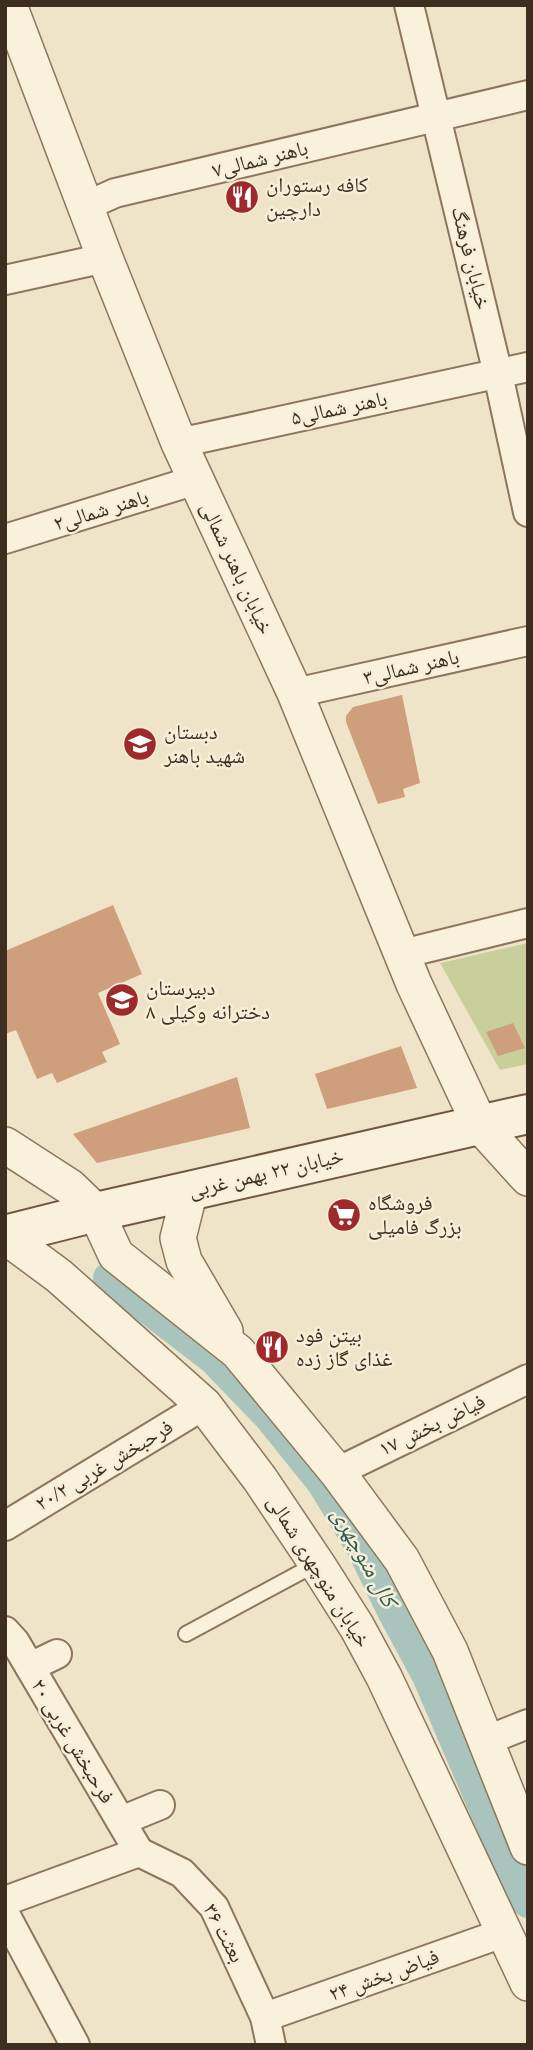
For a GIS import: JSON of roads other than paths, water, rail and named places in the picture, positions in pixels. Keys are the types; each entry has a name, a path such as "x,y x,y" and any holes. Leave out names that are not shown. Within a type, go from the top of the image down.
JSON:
{"main road":[{"name":"خیابان ۲۲ بهمن غربی","path":"5,1236 190,1190 528,1114"}],"street":[{"name":"خیابان باهنر شمالی","path":"9,5 179,443 295,693 402,954 480,1125 528,1178"},
{"name":"خیابان فرهنگ","path":"410,5 528,512"},
{"name":"باهنر شمالی۷","path":"86,206 115,194 528,95"},
{"path":"5,280 105,258"},
{"name":"باهنر شمالی۵","path":"179,443 528,367"},
{"name":"باهنر شمالی۲","path":"5,539 197,480"},
{"name":"باهنر شمالی۳","path":"295,693 528,641"},
{"path":"402,954 528,923"},
{"path":"5,1145 70,1187 96,1212 116,1255 237,1352"},
{"path":"190,1190 178,1238 184,1261 237,1352 337,1472 402,1560 450,1651 528,1847"},
{"name":"خیابان منوچهری شمالی","path":"5,1236 59,1276 204,1405 260,1479 317,1563 384,1677 528,1983"},
{"name":"فیاض بخش ۱۷","path":"337,1472 528,1379"},
{"name":"فرحبخش غربی ۲۰/۲","path":"5,1526 204,1405"},
{"name":"فرحبخش غربی ۲۰","path":"5,1631 15,1642 139,1852"},
{"path":"30,1667 57,1654"},
{"path":"485,1741 528,1724"},
{"path":"121,1821 160,1805"},
{"path":"5,1901 139,1852"},
{"name":"بعثت ۳۶","path":"139,1852 182,1873 214,1907 265,2017 271,2045"},
{"path":"5,1914 75,2045"},
{"name":"فیاض بخش ۲۴","path":"265,2017 503,1933"}],"lane":[{"path":"186,1634 317,1563"}],"waterway":[{"name":"کال منوچهری","path":"109,1278 213,1358 270,1417 323,1483 363,1549 428,1676 509,1865 528,1902"}],"place":[{"name":"کافه رستوران دارچین","path":"242,197"},
{"name":"دبستان شهید باهنر","path":"140,744"},
{"name":"دبیرستان دخترانه وکیلی ۸","path":"122,1000"},
{"name":"فروشگاه بزرگ فامیلی","path":"344,1215"},
{"name":"بیتن فود غذای گاز زده","path":"272,1347"}]}
